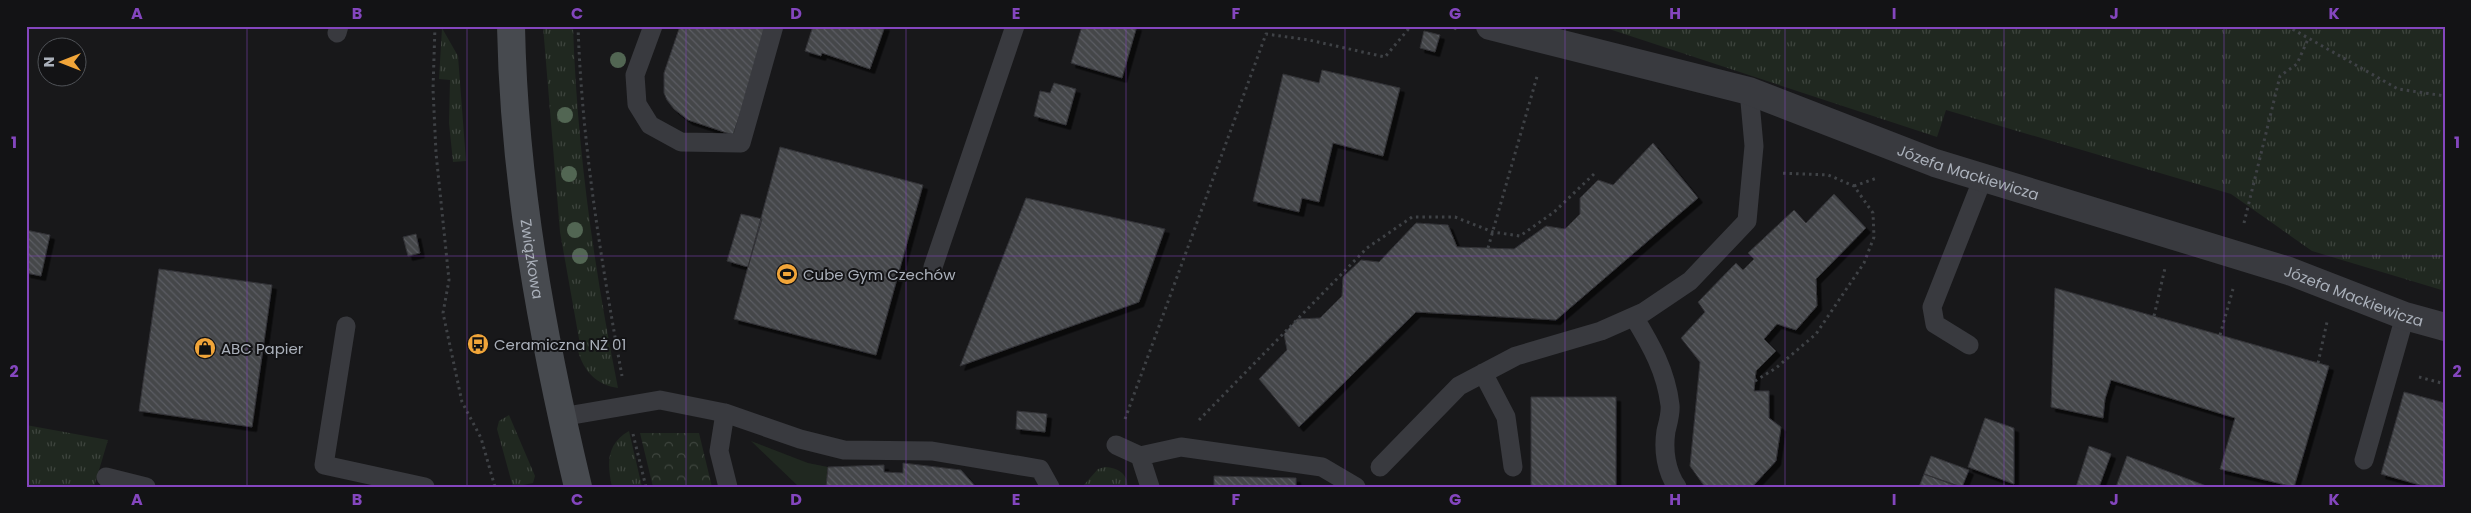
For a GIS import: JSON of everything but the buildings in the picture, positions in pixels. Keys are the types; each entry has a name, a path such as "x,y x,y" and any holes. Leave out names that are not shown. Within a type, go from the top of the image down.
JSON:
{"street":[{"name":"Związkowa","path":"511,26 517,143 527,235 548,360 578,487"},
{"name":"Józefa Mackiewicza","path":"1490,26 1749,91 1909,154 1983,178 2235,268 2289,271 2405,316 2445,327"}],"lane":[{"path":"653,26 634,75 637,104 650,125 681,142 740,143 774,26"},
{"path":"933,267 1015,26"},
{"path":"1380,467 1460,386 1516,356 1601,331 1634,317 1690,281 1747,221 1754,146 1749,91"},
{"path":"1969,345 1935,324 1932,307 1983,178"},
{"path":"2364,460 2405,316"},
{"path":"1634,317 1657,355 1666,380 1671,408 1666,434 1666,461 1677,487"},
{"path":"346,326 324,465 425,487"},
{"path":"1483,374 1506,416 1513,467"},
{"path":"561,417 660,400 725,413 800,439 844,450 932,451 1040,468 1050,487"},
{"path":"725,413 719,451 728,487"},
{"path":"1116,445 1140,456 1181,447 1322,467 1356,487"},
{"path":"1140,456 1150,487"},
{"path":"106,477 146,487"}],"path":[{"path":"435,26 432,89 436,153 449,280 442,313 462,402 481,438 495,487"},
{"path":"578,26 586,150 604,276 627,406 646,487"},
{"path":"1116,445 1266,34 1309,40 1385,58 1411,26"},
{"path":"2287,26 2308,40 2398,89 2445,96"},
{"path":"2220,335 2280,76 2297,64 2308,40"},
{"path":"1488,248 1539,70"},
{"path":"1751,176 1793,172 1828,175 1854,186 1873,213 1874,237 1864,263 1816,334 1776,368 1755,381"},
{"path":"1181,447 1190,430 1367,248 1401,224 1412,217 1455,217 1493,232 1520,236 1554,212 1594,174"},
{"path":"2154,316 2167,262"},
{"path":"2318,363 2328,317"}],"green space":[{"path":"543,26 573,26 578,118 588,208 601,298 618,388 604,384 592,376 584,365 578,351 581,350 560,232"},
{"path":"1600,26 2445,26 2445,291 2312,251 2231,194 1946,110 1937,137"},
{"path":"442,28 458,56 466,161 453,162 449,123 450,80 439,79"},
{"path":"509,415 535,476 533,483 513,487 497,429 499,421"},
{"path":"26,425 108,440 94,487 26,487"},
{"path":"629,431 642,487 612,487 609,463 612,448 621,436"},
{"path":"640,433 699,433 712,487 653,487"},
{"path":"751,441 808,463 828,467 826,487 799,487"},
{"path":"1105,467 1121,472 1126,478 1128,487 1082,487 1098,469"}],"place":[{"name":"Cube Gym Czechów","path":"787,274"},
{"name":"Ceramiczna NŻ 01","path":"478,344"},
{"name":"ABC Papier","path":"205,348"}]}
